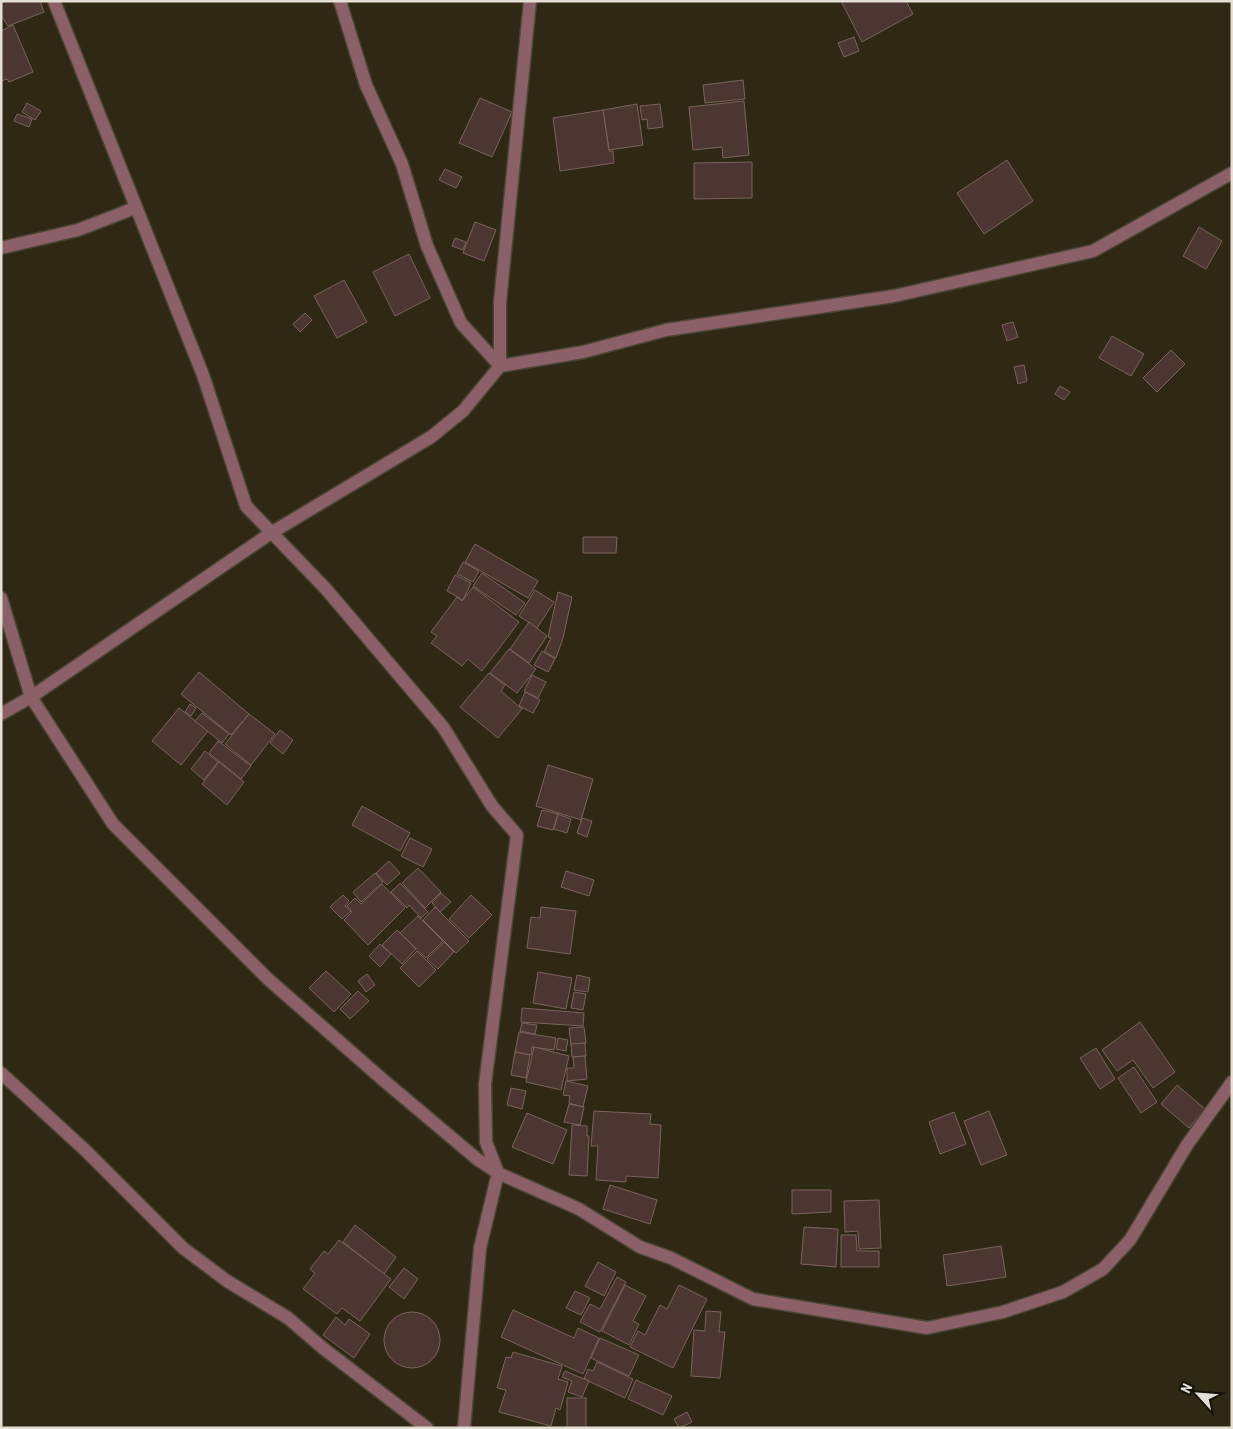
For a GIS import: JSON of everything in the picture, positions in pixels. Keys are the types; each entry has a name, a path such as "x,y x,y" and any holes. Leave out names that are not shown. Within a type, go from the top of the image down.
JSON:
{"street":[{"path":"54,1 203,375 246,506 326,589 443,727 492,806 518,835 486,1084 486,1142 498,1173 480,1248 464,1428"},
{"path":"340,1 366,85 402,164 431,255 461,323 500,366"},
{"path":"1,714 31,698 271,533 431,437 463,411 500,366 500,302 530,1"},
{"path":"500,366 583,352 666,330 894,296 1093,251 1232,173"},
{"path":"1,248 78,230 135,208"},
{"path":"1,598 31,698 113,824 268,979 477,1159 498,1173 579,1209 640,1247 671,1258 753,1298 928,1328 1003,1312 1063,1292 1102,1269 1130,1240 1188,1145 1232,1082"},
{"path":"1,1072 85,1150 183,1248 228,1281 288,1318 324,1349 427,1428"}],"building":[{"path":"1,1 40,1 44,12 8,26 1,15"},
{"path":"841,1 906,1 913,14 862,42"},
{"path":"13,25 33,72 9,82 7,79 1,81 1,31"},
{"path":"854,37 859,51 844,57 838,43"},
{"path":"743,80 745,99 705,103 703,85"},
{"path":"480,98 512,112 492,157 459,143"},
{"path":"744,101 749,155 723,158 722,147 693,150 689,107"},
{"path":"27,103 41,111 35,120 22,112"},
{"path":"637,104 643,145 609,150 603,110"},
{"path":"660,104 663,127 648,129 647,119 642,120 640,106"},
{"path":"603,110 609,151 613,151 614,163 560,171 553,118"},
{"path":"17,114 32,119 29,127 14,121"},
{"path":"1007,160 1033,201 984,234 957,193"},
{"path":"752,162 752,198 694,199 694,163"},
{"path":"445,169 462,177 456,188 439,180"},
{"path":"475,222 496,230 484,261 463,253"},
{"path":"1199,227 1222,241 1206,269 1183,256"},
{"path":"455,238 466,242 463,250 452,246"},
{"path":"409,254 430,298 395,316 373,272"},
{"path":"344,280 367,322 337,338 314,296"},
{"path":"305,313 312,320 300,332 293,324"},
{"path":"1013,322 1018,337 1007,341 1002,325"},
{"path":"1112,336 1144,354 1131,376 1099,358"},
{"path":"1171,350 1185,364 1157,392 1143,378"},
{"path":"1024,365 1027,381 1018,384 1014,367"},
{"path":"1060,386 1070,392 1064,400 1055,394"},
{"path":"583,537 617,537 616,553 583,553"},
{"path":"475,544 538,581 528,598 465,562"},
{"path":"463,562 479,571 473,582 457,574"},
{"path":"482,573 525,603 516,615 473,586"},
{"path":"455,575 471,583 463,600 447,591"},
{"path":"473,587 519,622 482,671 468,659 462,666 431,643 437,636 431,632 457,597 462,601"},
{"path":"535,590 554,602 537,628 519,616"},
{"path":"558,592 572,597 563,638 556,658 544,652 551,638 548,637"},
{"path":"529,622 547,636 529,663 510,649"},
{"path":"509,649 536,669 517,693 490,673"},
{"path":"542,651 555,659 548,672 534,665"},
{"path":"199,672 249,714 231,735 181,694"},
{"path":"489,673 505,685 501,691 522,709 498,738 460,707"},
{"path":"532,675 546,682 538,698 524,691"},
{"path":"525,692 540,700 533,713 519,706"},
{"path":"190,704 196,708 191,716 185,712"},
{"path":"179,708 208,731 181,765 152,741"},
{"path":"202,713 229,734 222,743 195,721"},
{"path":"249,714 275,734 251,765 225,744"},
{"path":"280,730 293,740 283,754 270,743"},
{"path":"218,741 251,766 241,779 209,753"},
{"path":"205,751 218,762 204,780 191,769"},
{"path":"219,762 244,782 227,805 202,784"},
{"path":"548,765 593,779 581,820 536,806"},
{"path":"362,806 410,833 400,851 352,825"},
{"path":"542,810 558,814 553,830 537,826"},
{"path":"558,814 571,819 567,833 554,829"},
{"path":"582,818 592,821 587,837 577,833"},
{"path":"410,838 432,849 423,867 401,856"},
{"path":"389,861 400,873 387,885 376,873"},
{"path":"418,868 441,892 425,908 402,883"},
{"path":"566,871 594,880 589,896 561,887"},
{"path":"375,873 383,882 361,902 353,892"},
{"path":"400,883 428,912 421,918 409,905 407,908 391,892"},
{"path":"382,884 405,908 368,945 344,920 352,912 347,906 355,898 361,904"},
{"path":"441,893 451,902 440,912 432,903"},
{"path":"343,895 349,901 345,906 351,911 342,919 330,907"},
{"path":"471,895 492,915 469,938 449,919"},
{"path":"435,907 469,941 456,953 423,920"},
{"path":"541,907 576,911 570,954 527,948 531,917 540,918"},
{"path":"418,916 443,941 426,958 400,933"},
{"path":"397,930 416,949 402,964 382,945"},
{"path":"444,942 454,952 438,969 427,959"},
{"path":"380,944 391,954 380,967 369,956"},
{"path":"417,951 436,970 419,987 400,968"},
{"path":"326,971 351,994 334,1012 309,988"},
{"path":"538,972 572,978 566,1009 533,1003"},
{"path":"367,974 375,985 366,992 358,981"},
{"path":"577,975 590,978 588,992 574,990"},
{"path":"358,991 369,1001 350,1019 340,1009"},
{"path":"574,992 586,994 583,1010 571,1008"},
{"path":"522,1008 584,1013 583,1026 521,1022"},
{"path":"1140,1022 1175,1072 1153,1088 1133,1060 1117,1071 1102,1050"},
{"path":"522,1023 537,1025 535,1034 520,1031"},
{"path":"584,1027 586,1043 571,1045 569,1028"},
{"path":"519,1032 556,1038 554,1050 532,1047 531,1055 515,1052"},
{"path":"558,1038 568,1040 566,1051 556,1049"},
{"path":"585,1043 586,1056 572,1057 571,1044"},
{"path":"534,1047 569,1056 561,1090 526,1082"},
{"path":"1096,1048 1115,1079 1100,1089 1080,1058"},
{"path":"515,1052 530,1055 526,1078 511,1075"},
{"path":"585,1056 587,1079 567,1081 567,1068 574,1068 573,1057"},
{"path":"1134,1067 1157,1102 1141,1113 1118,1078"},
{"path":"566,1081 588,1086 583,1107 569,1103 570,1096 563,1095"},
{"path":"1177,1085 1205,1109 1189,1128 1161,1104"},
{"path":"511,1088 526,1091 522,1109 507,1105"},
{"path":"569,1104 584,1107 580,1125 564,1122"},
{"path":"594,1111 651,1114 650,1124 661,1125 658,1178 626,1176 626,1182 596,1180 598,1146 591,1146"},
{"path":"989,1111 1007,1155 981,1165 964,1121"},
{"path":"954,1112 966,1144 940,1154 929,1122"},
{"path":"527,1113 567,1130 553,1164 512,1147"},
{"path":"572,1125 587,1126 587,1136 589,1136 587,1176 569,1175"},
{"path":"610,1185 657,1200 650,1224 603,1209"},
{"path":"792,1190 831,1190 831,1212 792,1214"},
{"path":"879,1200 881,1248 859,1249 858,1231 845,1232 844,1201"},
{"path":"355,1225 396,1257 384,1274 343,1242"},
{"path":"804,1227 838,1229 836,1267 801,1264"},
{"path":"841,1235 856,1235 857,1251 879,1251 879,1267 841,1267"},
{"path":"339,1240 391,1279 360,1321 342,1308 337,1314 303,1289 315,1273 310,1269 324,1251 328,1254"},
{"path":"1001,1246 1006,1277 947,1286 943,1255"},
{"path":"598,1262 616,1272 604,1296 585,1286"},
{"path":"404,1268 418,1279 404,1299 389,1287"},
{"path":"617,1277 626,1282 600,1332 580,1322 590,1304 600,1309"},
{"path":"625,1285 646,1296 633,1321 639,1324 629,1345 602,1331"},
{"path":"679,1285 707,1299 673,1368 630,1347 638,1331 645,1335 660,1305 667,1309"},
{"path":"575,1291 590,1298 581,1315 566,1308"},
{"path":"513,1310 574,1338 578,1328 599,1338 583,1374 501,1337"},
{"path":"706,1311 721,1312 719,1332 725,1332 720,1378 691,1376 694,1330 705,1331"},
{"path":"412,1312 423,1314 432,1320 438,1329 440,1340 438,1351 432,1360 423,1366 412,1368 401,1366 392,1360 386,1351 384,1340 386,1329 392,1320 401,1314"},
{"path":"336,1317 345,1325 349,1319 370,1334 354,1358 323,1335"},
{"path":"600,1338 639,1355 629,1376 591,1358"},
{"path":"513,1352 562,1366 558,1379 568,1382 560,1410 556,1408 551,1426 499,1412 506,1390 497,1388 506,1357 511,1358"},
{"path":"597,1362 633,1379 625,1398 584,1379 588,1369 593,1371"},
{"path":"565,1371 589,1381 582,1397 568,1392 572,1381 562,1377"},
{"path":"636,1380 672,1396 663,1415 628,1399"},
{"path":"567,1398 586,1398 586,1428 567,1428"},
{"path":"687,1412 692,1422 679,1428 674,1419"}]}
